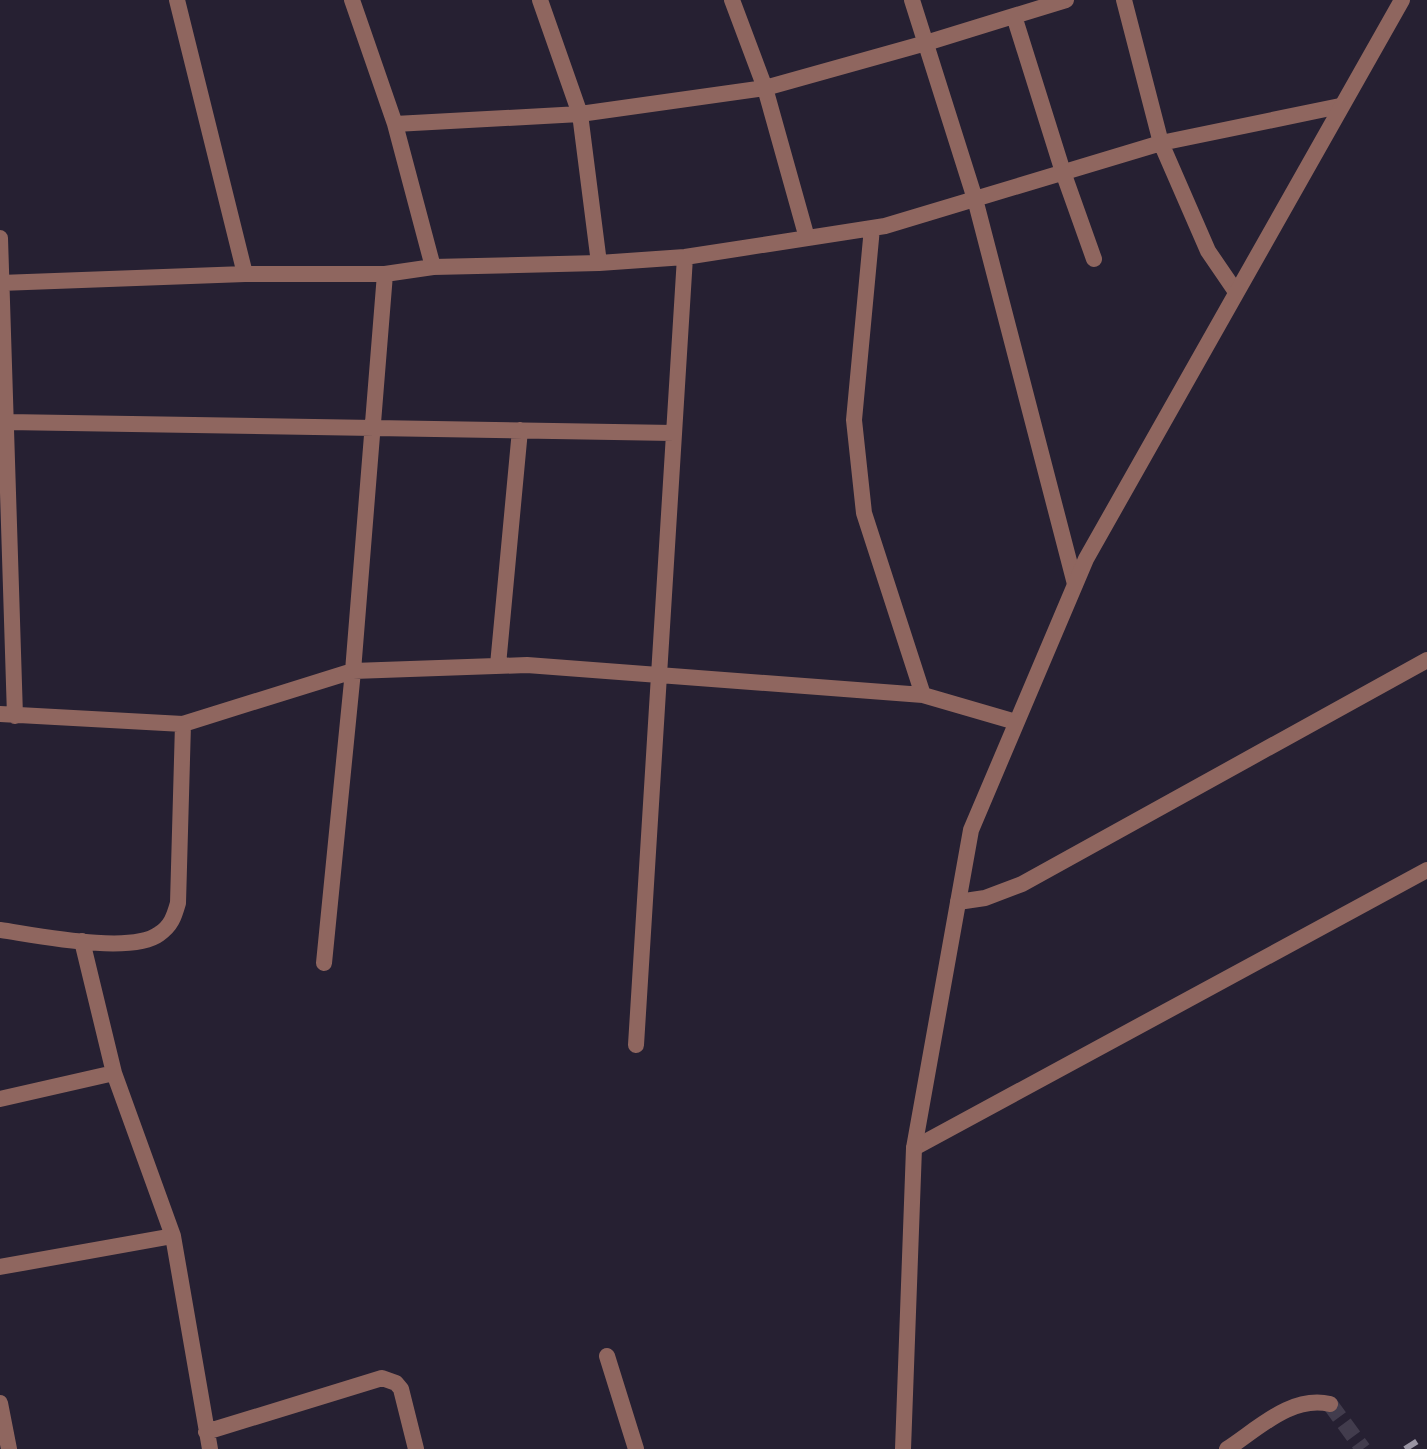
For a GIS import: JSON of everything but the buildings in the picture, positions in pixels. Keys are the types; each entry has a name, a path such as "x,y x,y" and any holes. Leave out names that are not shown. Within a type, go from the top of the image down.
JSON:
{"street":[{"path":"177,0 245,274"},
{"path":"352,0 395,124 433,267"},
{"path":"540,0 580,114 599,263"},
{"path":"732,0 765,88 807,238"},
{"path":"912,0 975,199 1075,584"},
{"path":"395,124 580,114 765,88 1066,0"},
{"path":"1124,0 1161,143 1208,251 1236,292"},
{"path":"903,1449 914,1148 971,830 1086,559 1402,0"},
{"path":"1014,16 1094,259"},
{"path":"1,282 245,274 385,274 433,267 599,263 685,257 885,226 1161,143 1340,106"},
{"path":"872,228 854,420 862,498 864,513 923,695"},
{"path":"0,238 7,422 8,715 183,724 353,671 527,665 923,695 1016,722"},
{"path":"636,1045 685,257"},
{"path":"324,963 353,671 385,274"},
{"path":"7,422 674,433"},
{"path":"498,665 520,430"},
{"path":"958,902 985,898 1022,884 1427,660"},
{"path":"0,930 129,944 157,936 173,921 178,903 183,724"},
{"path":"914,1148 1427,870"},
{"path":"82,941 114,1073 173,1236 208,1441 382,1378 396,1383 401,1389 416,1449"},
{"path":"0,1099 114,1073"},
{"path":"0,1267 173,1236"},
{"path":"607,1356 633,1448"},
{"path":"1227,1449 1290,1407 1307,1402 1330,1404"},
{"path":"0,1403 9,1449"}],"tunnel":[{"path":"1330,1404 1363,1449"}],"railway":[{"path":"1405,1449 1427,1435"}]}
